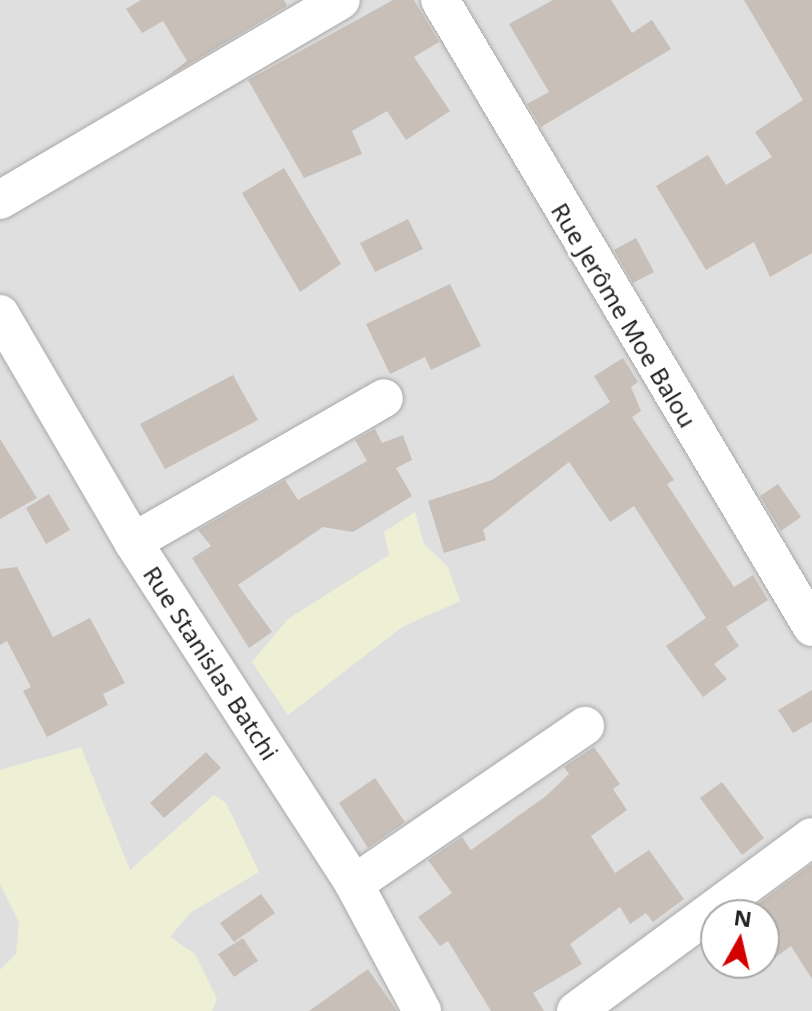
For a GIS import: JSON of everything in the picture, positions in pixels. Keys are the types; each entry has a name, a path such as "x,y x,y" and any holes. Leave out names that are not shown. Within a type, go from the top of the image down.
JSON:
{"street":[{"path":"0,200 341,0"},
{"name":"Rue Jerôme Moe Balou","path":"440,0 808,613"},
{"name":"Rue Stanislas Batchi","path":"0,314 133,542 354,884 422,1011"},
{"path":"133,542 384,398"},
{"path":"354,884 585,726"},
{"path":"576,1011 812,837"}],"shaded area":[{"path":"0,0 812,0 812,1011 0,1011"}],"green space":[{"path":"415,512 424,544 448,567 460,601 402,627 288,715 252,662 288,619 389,555 384,532"},
{"path":"81,747 130,870 214,795 226,803 259,872 190,913 170,937 195,954 217,999 212,1011 0,1011 0,970 16,954 19,923 0,884 0,770"}],"building":[{"path":"141,0 284,0 287,6 164,79 187,61 163,21 142,33 126,9"},
{"path":"393,0 414,0 439,42 414,57 450,111 406,140 387,111 352,131 362,154 304,178 248,80"},
{"path":"553,0 611,0 632,33 652,20 671,49 541,127 527,104 549,92 509,24"},
{"path":"744,0 812,0 812,253 770,277 754,242 706,270 656,186 708,155 726,185 772,157 755,132 803,100"},
{"path":"284,168 341,264 300,292 242,193"},
{"path":"408,219 423,249 375,272 360,243"},
{"path":"636,238 654,272 633,283 614,250"},
{"path":"450,284 481,346 431,370 425,357 390,374 366,324"},
{"path":"623,358 638,382 631,387 641,411 632,417 674,480 667,484 734,587 753,575 768,600 726,627 739,646 714,664 727,679 703,697 666,646 706,618 634,506 610,522 569,462 483,530 486,540 444,553 428,501 492,480 610,402 594,376"},
{"path":"233,375 258,420 165,469 140,424"},
{"path":"375,429 382,443 403,435 412,460 396,468 412,496 353,532 323,527 238,585 272,632 249,648 192,558 211,546 198,530 285,480 298,500 367,461 355,440"},
{"path":"0,439 37,498 0,519"},
{"path":"778,484 801,517 781,531 760,496"},
{"path":"49,494 70,530 46,544 26,508"},
{"path":"17,567 53,637 90,618 125,683 103,694 108,705 47,737 23,691 31,687 7,641 0,645 0,569"},
{"path":"812,690 812,722 793,733 778,710"},
{"path":"594,747 620,784 613,789 627,810 591,836 615,873 649,850 684,899 653,922 646,913 630,924 620,907 570,944 582,964 533,993 544,1011 491,1011 448,941 440,946 418,917 452,893 428,860 462,837 471,850 546,796 569,774 564,767"},
{"path":"206,752 221,768 164,818 150,803"},
{"path":"375,778 405,822 368,848 339,803"},
{"path":"722,782 764,838 742,855 700,798"},
{"path":"812,864 812,979 791,946 780,954 780,899 765,899"},
{"path":"261,894 275,913 234,942 220,923"},
{"path":"243,938 258,961 234,977 218,954"},
{"path":"368,969 397,1011 309,1011"}]}
